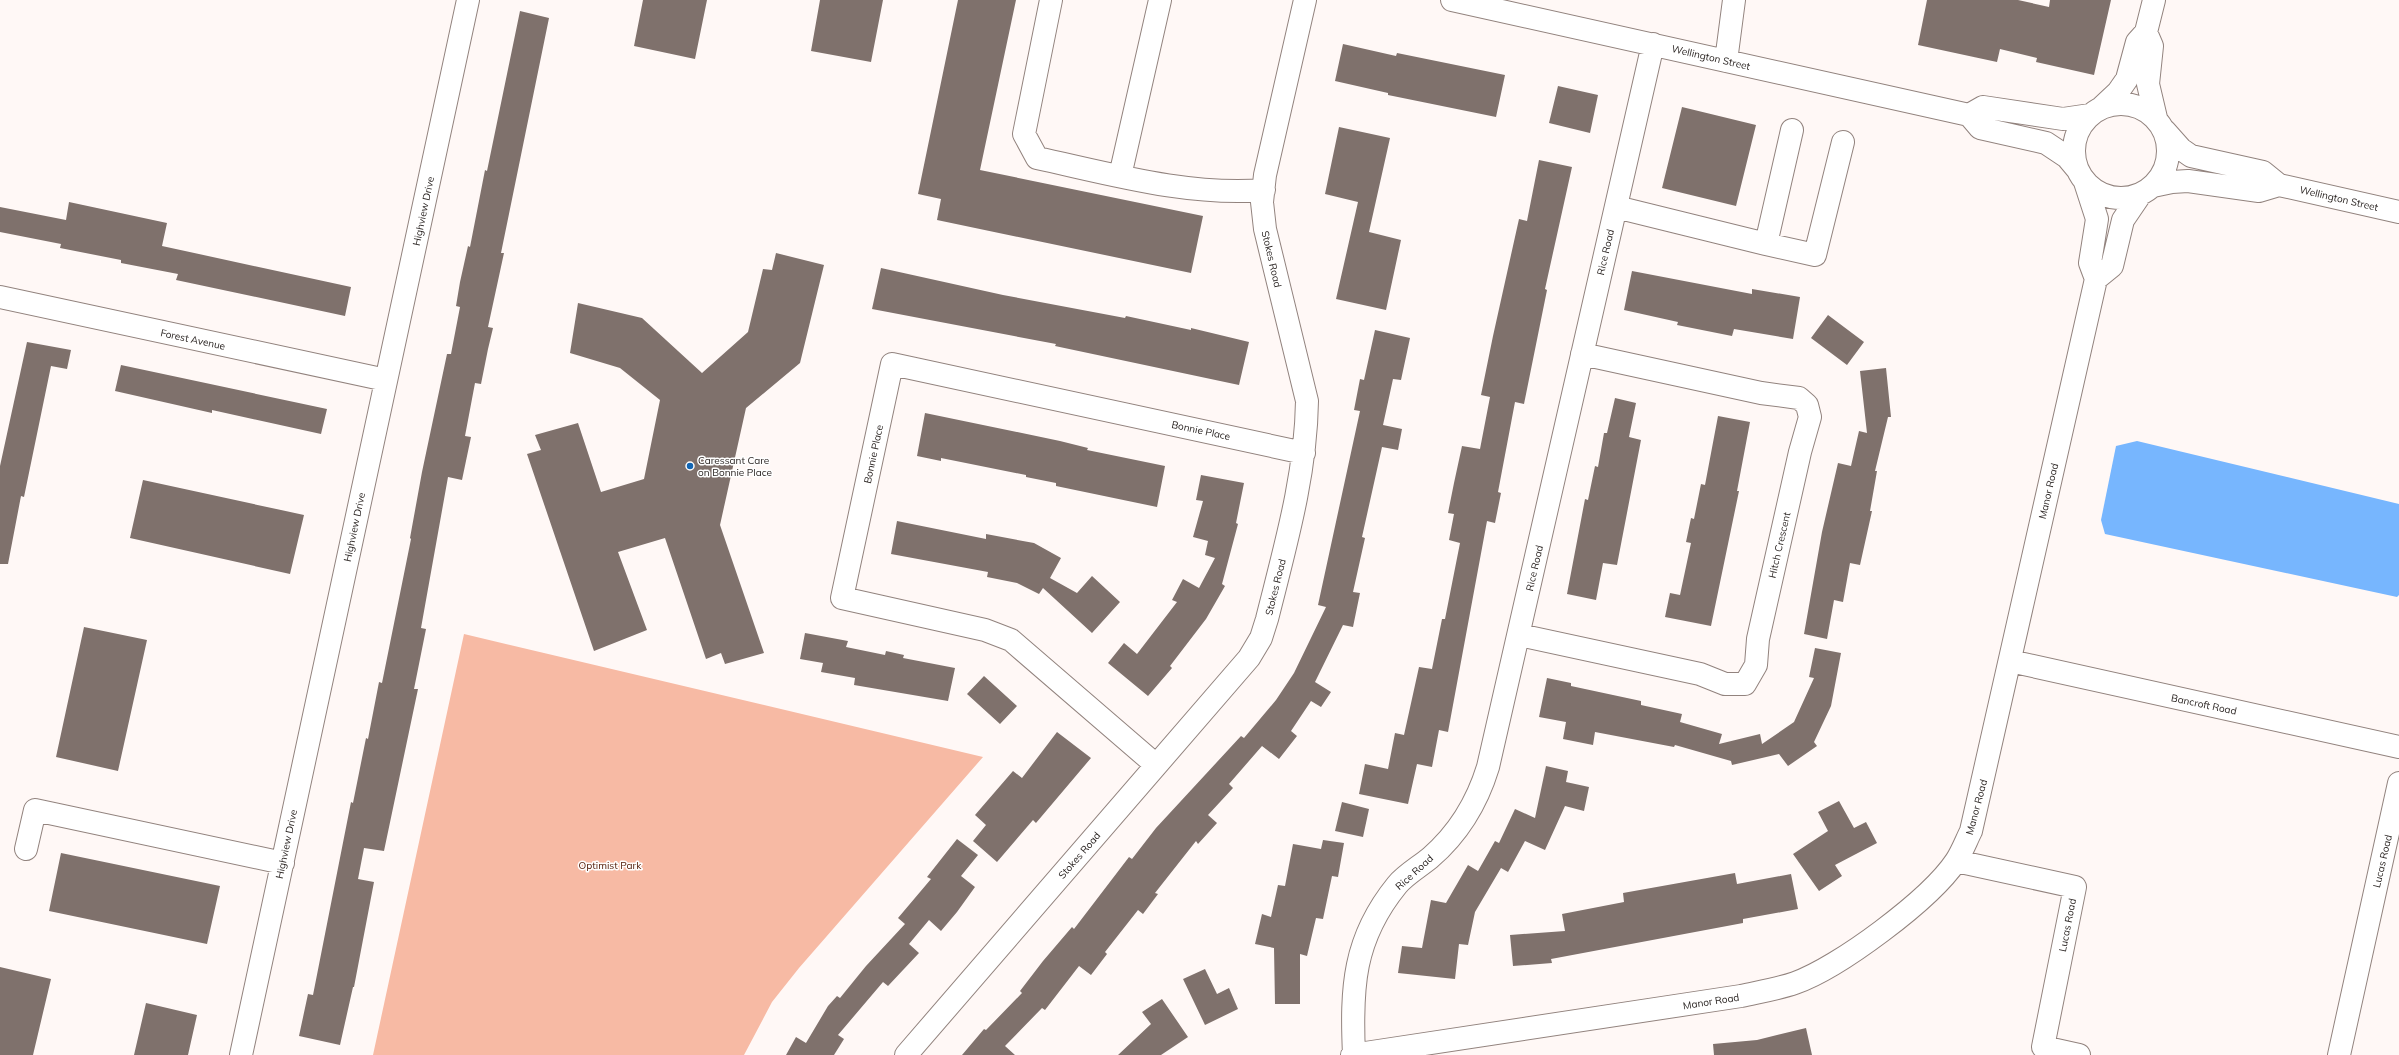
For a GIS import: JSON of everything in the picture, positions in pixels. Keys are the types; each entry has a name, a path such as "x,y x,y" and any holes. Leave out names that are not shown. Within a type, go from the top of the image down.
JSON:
{"street":[{"name":"Highview Drive","path":"241,1055 468,0"},
{"path":"1051,0 1024,134 1037,158 1177,187 1238,192 1264,190"},
{"path":"1120,176 1160,0"},
{"name":"Stokes Road","path":"906,1055 1249,658 1261,638 1268,618 1300,483 1304,453 1307,401 1265,229 1262,202 1305,0"},
{"name":"Wellington Street","path":"1452,0 1969,116 1980,128 2046,144 2062,153 2081,175"},
{"path":"1726,61 1734,0"},
{"path":"2146,32 2152,46 2148,84 2169,146 2168,161 2162,175 2147,190 2124,220 2112,266 2096,279 2090,263 2097,219 2074,154 2075,139 2080,126 2118,92 2126,79 2137,42 2146,32 2154,0"},
{"name":"Rice Road","path":"1353,1055 1353,988 1356,963 1364,939 1374,919 1397,884 1448,841 1480,794 1488,767 1519,635 1653,44"},
{"path":"1969,116 1983,107 2063,119 2096,111 2115,104 2130,104 2144,109 2161,125"},
{"name":"Wellington Street","path":"2161,125 2181,149 2192,156 2263,172 2279,185 2399,212"},
{"path":"1766,244 1792,130"},
{"path":"1616,207 1815,256 1843,142"},
{"path":"2081,175 2096,191 2110,197 2125,198 2147,190"},
{"name":"Wellington Street","path":"2147,190 2172,182 2188,181 2258,191 2279,185"},
{"name":"Manor Road","path":"1353,1055 1741,996 1794,984 1838,961 1908,910 1932,890 1956,861 1971,832 2096,279"},
{"name":"Forest Avenue","path":"0,298 386,380"},
{"name":"Hitch Crescent","path":"1519,635 1700,674 1725,684 1745,684 1756,665 1762,624 1800,452 1808,429 1810,417 1807,404 1799,398 1762,393 1582,354"},
{"name":"Bonnie Place","path":"1156,765 1011,640 985,630 842,598 892,364 1304,453"},
{"name":"Bancroft Road","path":"2010,661 2399,746"},
{"name":"Lucas Road","path":"2339,1055 2399,783"},
{"path":"26,849 35,810 282,863"},
{"name":"Lucas Road","path":"1956,861 2075,887 2043,1047 2079,1055"}],"green space":[{"name":"Optimist Park","path":"464,634 983,757 799,968 772,1002 744,1055 373,1055"}],"water":[{"path":"2137,441 2399,504 2399,595 2397,597 2105,534 2101,520 2116,446"}],"building":[{"path":"643,0 707,0 695,59 634,46"},
{"path":"820,0 883,0 871,62 811,51"},
{"path":"958,0 1016,0 980,170 1203,216 1191,273 937,220 941,199 918,194"},
{"path":"1927,0 2018,0 2049,7 2050,0 2111,0 2094,75 2036,62 2037,58 2000,49 1997,62 1918,45"},
{"path":"520,11 549,18 501,253 504,253 488,327 493,328 481,384 475,383 465,436 471,437 462,480 448,477 421,628 426,629 414,689 418,689 384,851 364,848 358,879 374,882 354,987 340,1045 299,1036 308,994 313,995 351,802 353,803 366,738 368,739 379,682 382,683 411,539 422,472 447,354 451,354 460,307 456,306 460,282 468,246 470,247 485,170 487,171"},
{"path":"1343,44 1396,56 1397,53 1505,75 1496,117 1388,95 1388,93 1335,81"},
{"path":"1558,86 1598,95 1590,133 1549,123"},
{"path":"1682,107 1756,125 1736,206 1662,188"},
{"path":"1339,127 1390,138 1369,232 1401,240 1386,310 1336,299 1358,202 1325,194"},
{"path":"1539,160 1572,167 1545,289 1547,290 1524,404 1515,402 1498,492 1501,493 1495,523 1487,521 1448,732 1439,730 1432,767 1417,764 1408,804 1359,794 1365,764 1388,769 1395,733 1404,735 1419,667 1432,669 1442,619 1445,619 1460,543 1449,540 1454,514 1448,513 1454,483 1462,446 1480,449 1490,397 1481,395 1493,336 1519,219 1527,221"},
{"path":"69,202 167,223 162,246 351,287 345,316 176,280 178,274 121,263 121,260 60,248 61,244 0,232 0,207 66,220"},
{"name":"Caressant Care on Bonnie Place","path":"776,253 824,265 800,363 746,408 720,525 764,653 725,664 721,653 706,659 665,538 618,552 647,630 594,651 527,454 541,450 535,435 578,423 601,492 644,479 660,400 620,368 570,353 578,303 642,318 702,373 748,332 763,269 772,270"},
{"path":"881,268 1003,295 1125,318 1126,316 1191,330 1191,328 1249,342 1239,385 1055,346 1056,344 872,309"},
{"path":"1632,271 1752,294 1752,289 1800,297 1793,339 1734,329 1732,336 1677,325 1678,322 1624,310"},
{"path":"1828,315 1864,342 1847,365 1811,338"},
{"path":"1375,330 1410,338 1401,380 1393,379 1383,425 1402,429 1398,450 1382,447 1362,537 1365,538 1353,592 1360,593 1353,627 1343,625 1315,682 1331,692 1321,707 1311,701 1291,731 1297,736 1279,759 1262,746 1229,784 1233,788 1208,815 1217,823 1198,844 1196,841 1155,893 1158,894 1143,914 1138,910 1105,952 1107,954 1091,975 1079,966 1045,1010 1042,1008 1005,1046 1015,1055 962,1055 984,1029 986,1030 1022,993 1020,991 1043,961 1072,927 1074,929 1129,857 1132,859 1156,828 1241,736 1244,738 1276,700 1294,673 1326,607 1318,605 1360,411 1354,410 1360,379 1364,380"},
{"path":"27,342 71,350 67,369 51,366 24,497 21,496 8,564 0,564 0,466"},
{"path":"121,365 327,409 321,434 212,410 212,413 115,391"},
{"path":"1886,368 1891,417 1888,417 1875,471 1877,471 1870,511 1872,511 1860,565 1850,563 1843,602 1834,600 1827,639 1804,634 1822,532 1838,463 1851,466 1859,431 1867,433 1860,371"},
{"path":"1615,398 1636,403 1629,437 1641,440 1617,565 1603,563 1596,600 1567,594 1585,499 1588,500 1595,466 1598,467 1604,433 1607,433"},
{"path":"925,413 1060,441 1088,448 1087,450 1165,466 1157,507 1056,486 1056,483 1026,477 1026,475 941,458 941,461 917,456"},
{"path":"1718,416 1750,422 1737,491 1739,491 1711,626 1665,617 1670,593 1680,595 1691,543 1686,542 1691,518 1694,519 1701,484 1705,485"},
{"path":"1201,475 1244,483 1236,523 1238,524 1222,584 1225,586 1206,619 1170,666 1172,668 1148,696 1108,663 1124,643 1137,654 1177,602 1172,600 1183,579 1199,588 1215,558 1205,555 1208,541 1193,537 1203,501 1196,500"},
{"path":"143,480 304,515 290,574 130,538"},
{"path":"897,521 986,539 986,534 1034,543 1061,558 1050,578 1077,593 1092,576 1120,602 1092,633 1043,588 1039,594 1017,583 987,577 988,572 891,554"},
{"path":"84,627 147,640 118,771 56,757"},
{"path":"805,633 848,641 846,647 885,655 886,651 904,655 903,658 955,668 948,701 854,685 855,678 821,672 823,663 800,659"},
{"path":"1815,648 1841,653 1831,706 1814,742 1817,746 1788,766 1779,754 1732,765 1731,761 1675,745 1674,747 1595,732 1593,745 1563,739 1566,722 1539,717 1547,678 1571,683 1571,686 1641,701 1641,705 1682,714 1680,722 1722,734 1719,744 1760,734 1762,744 1794,722 1814,678 1809,677"},
{"path":"984,676 1017,706 1000,724 967,694"},
{"path":"1057,732 1091,758 1036,823 1033,820 997,862 973,841 986,825 975,815 1013,771 1022,778"},
{"path":"1546,766 1568,771 1566,782 1589,787 1584,811 1565,806 1545,850 1525,841 1508,872 1501,868 1475,912 1468,945 1459,944 1455,979 1398,973 1402,946 1422,948 1431,900 1446,903 1468,865 1478,871 1495,841 1499,843 1515,809 1535,818"},
{"path":"1839,801 1854,828 1866,822 1877,843 1835,865 1842,876 1819,891 1793,854 1828,831 1818,812"},
{"path":"1342,802 1369,809 1363,837 1335,831"},
{"path":"957,839 978,855 961,876 975,887 957,912 941,931 929,920 909,944 919,953 888,986 883,982 838,1035 844,1039 834,1055 786,1055 796,1037 806,1043 828,1006 837,996 840,998 866,966 905,924 898,918 931,879 927,877"},
{"path":"1323,840 1344,843 1338,877 1332,876 1323,919 1316,918 1307,956 1300,954 1300,1004 1275,1004 1274,948 1255,944 1262,914 1271,917 1278,885 1285,886 1293,844 1321,849"},
{"path":"61,853 220,886 207,944 49,911"},
{"path":"1735,873 1737,884 1791,874 1798,909 1743,919 1743,923 1551,959 1552,963 1513,966 1510,935 1565,931 1562,914 1624,902 1623,893"},
{"path":"0,967 51,979 33,1055 0,1055"},
{"path":"1205,969 1217,994 1229,988 1238,1009 1205,1025 1183,979"},
{"path":"1162,999 1188,1037 1161,1055 1118,1055 1151,1024 1142,1012"},
{"path":"146,1003 197,1015 188,1055 134,1055"},
{"path":"1806,1028 1812,1055 1714,1055 1713,1044 1757,1040"}],"place":[{"name":"Caressant Care on Bonnie Place","path":"690,466"}]}
